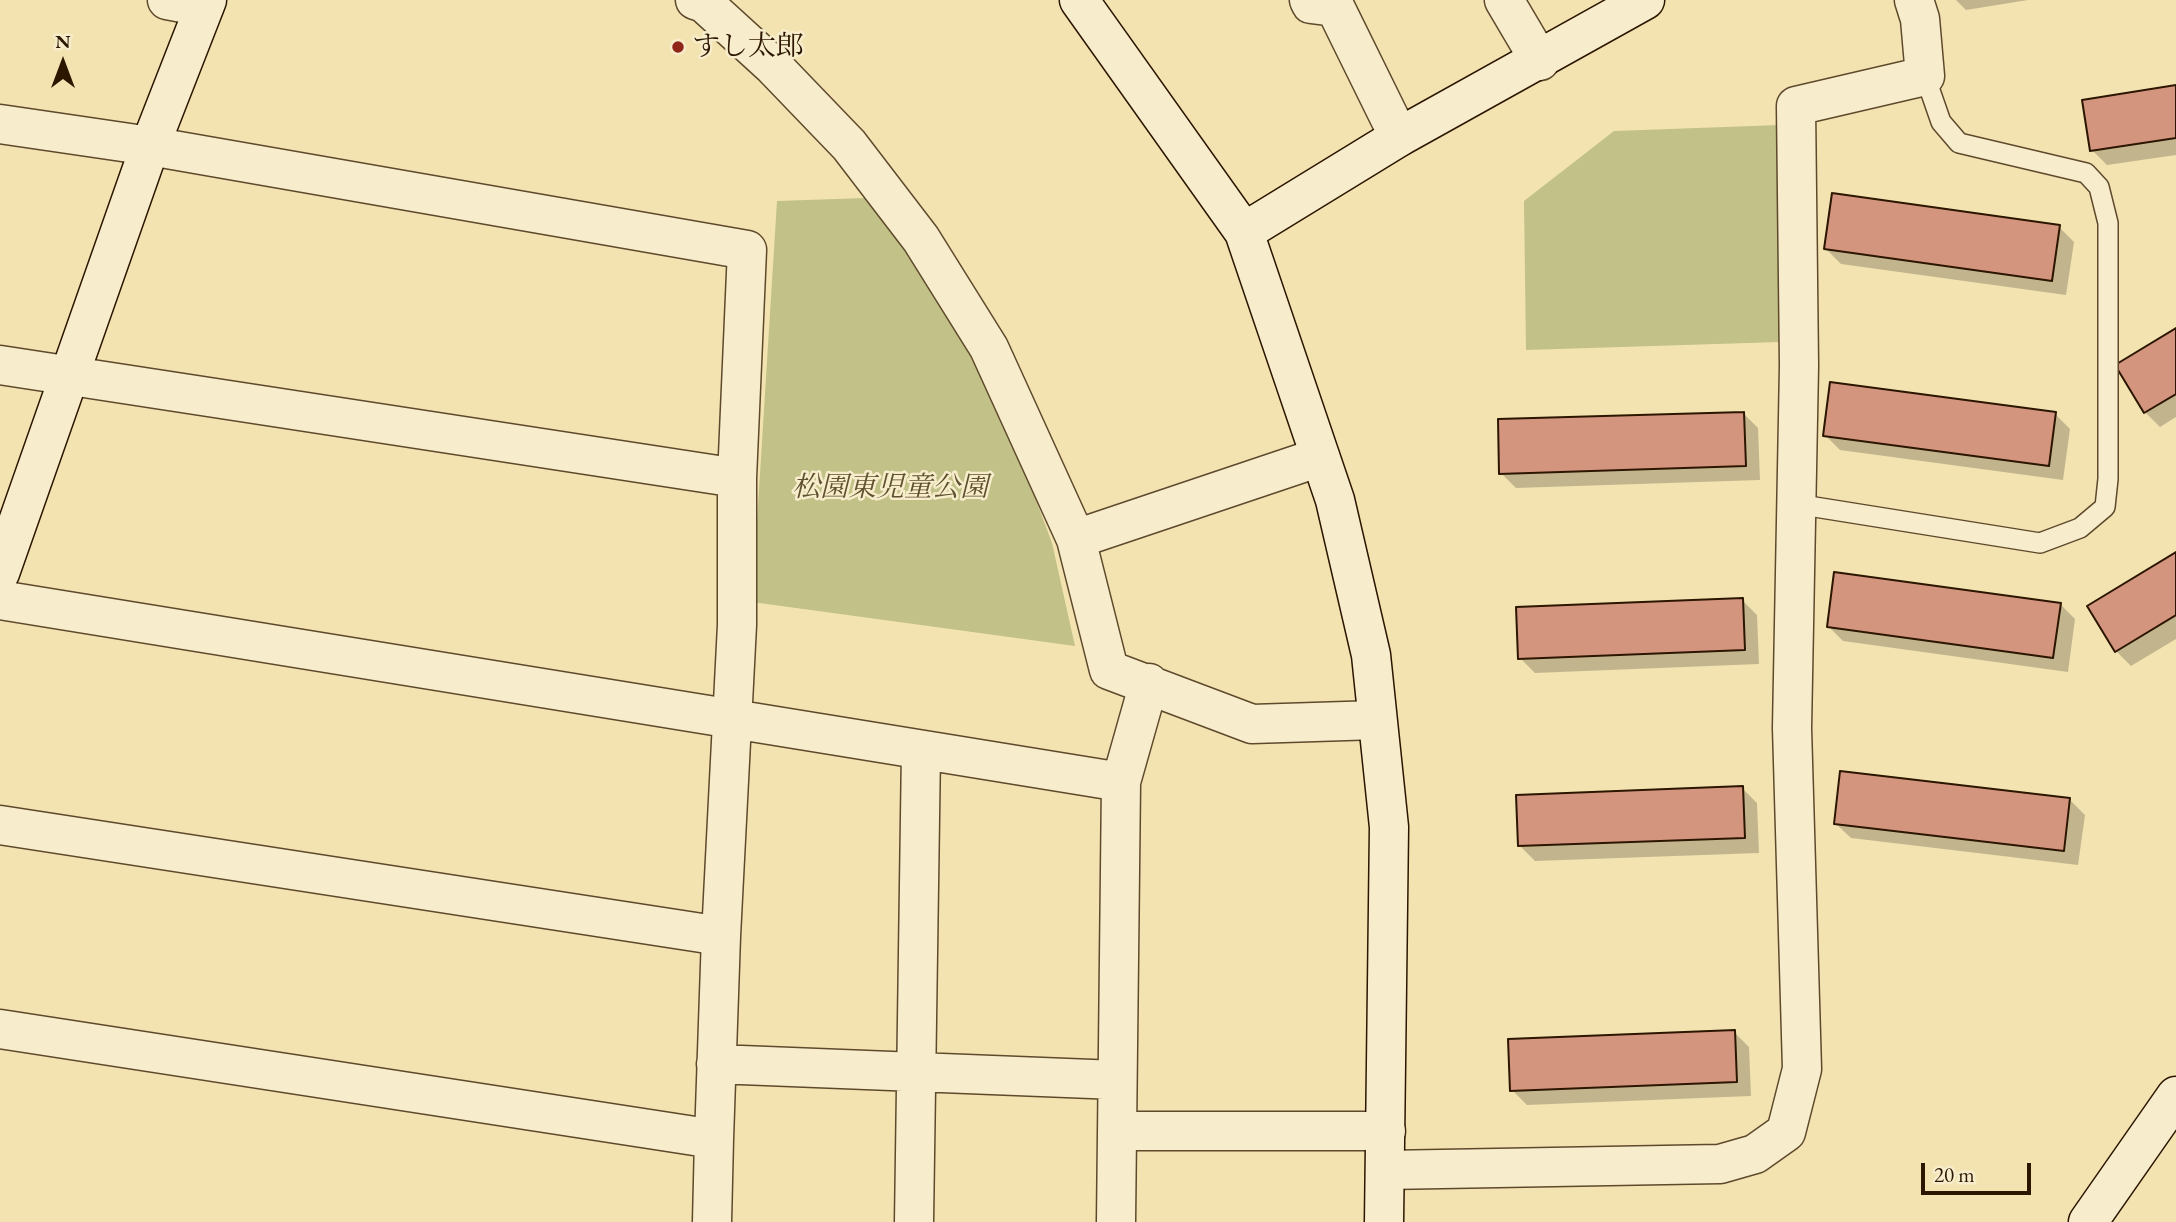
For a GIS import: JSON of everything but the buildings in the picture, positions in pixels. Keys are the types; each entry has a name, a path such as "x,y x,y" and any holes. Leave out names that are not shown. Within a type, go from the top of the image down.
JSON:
{"street":[{"path":"0,573 150,146 205,3 167,0"},
{"path":"1079,0 1244,232 1335,500 1371,656 1389,827 1384,1222"},
{"path":"1309,0 1311,4 1335,7 1399,137"},
{"path":"1504,0 1540,61"},
{"path":"1244,232 1399,137 1540,61 1645,0"},
{"path":"1386,1170 1720,1164 1755,1154 1786,1132 1802,1069 1793,728 1796,106 1925,76 1920,19 1914,0"},
{"path":"702,1 773,66 849,145 921,239 989,348 1076,538 1109,670 1252,724 1377,719"},
{"path":"0,124 150,146 747,250 737,478 737,625 720,936 712,1222"},
{"path":"0,365 737,478"},
{"path":"1076,538 1320,457"},
{"path":"0,600 1121,782"},
{"path":"1116,1222 1121,782 1149,683"},
{"path":"914,1222 921,750"},
{"path":"0,825 720,936"},
{"path":"0,1029 714,1139"},
{"path":"716,1064 1117,1080"},
{"path":"2088,1222 2176,1096"},
{"path":"1117,1131 1386,1131"}],"lane":[{"path":"1796,504 2040,543 2080,528 2105,506 2108,479 2108,223 2099,187 2086,173 1959,143 1941,122 1925,76"}],"green space":[{"path":"1780,125 1780,342 1526,350 1524,201 1614,131"},
{"name":"松園東児童公園","path":"866,198 959,322 1007,422 1052,543 1075,646 752,602 777,201"}],"place":[{"name":"すし太郎","path":"678,47"}]}
